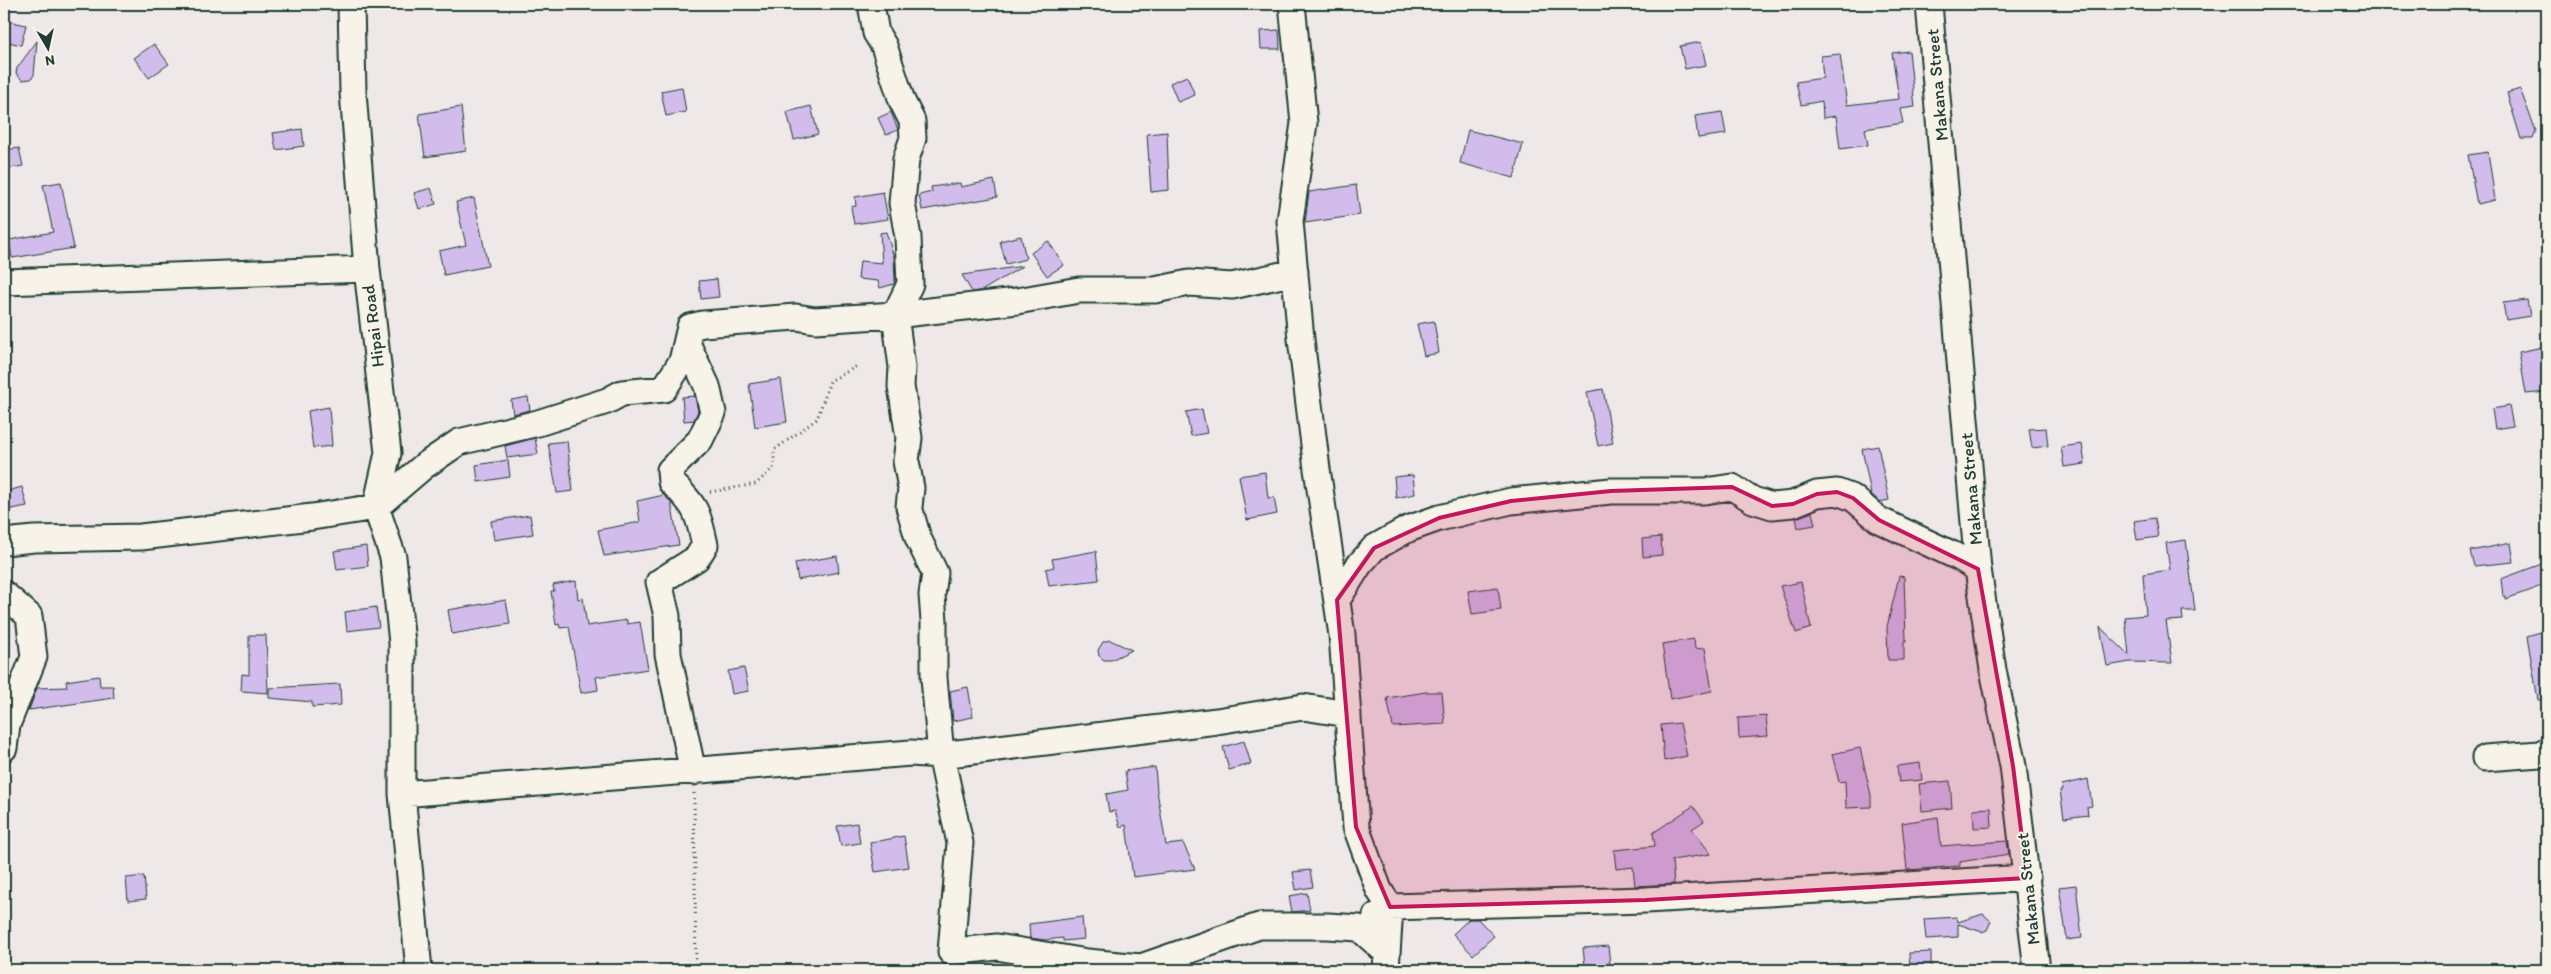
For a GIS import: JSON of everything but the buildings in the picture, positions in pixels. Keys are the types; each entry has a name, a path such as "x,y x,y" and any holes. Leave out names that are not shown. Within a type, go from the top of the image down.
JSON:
{"street":[{"name":"Hipai Road","path":"351,4 353,92 366,269 388,453 376,507"},
{"path":"871,4 876,33 884,46 902,101 912,121 913,138 906,160 902,203 908,237 910,284 895,315 902,366 900,386 909,438 906,461 911,488 909,507 918,538 935,573 932,595 934,678 941,755 960,843 952,961 997,946 1086,962 1141,968 1259,926 1359,928 1390,907 1646,900 2027,878"},
{"path":"1292,4 1304,123 1290,221 1295,272 1317,469 1342,635 1356,827 1379,890 1390,907 1386,961"},
{"name":"Makana Street","path":"1929,4 1978,569 1993,670 2013,766 2037,970"},
{"path":"4,282 366,269"},
{"path":"4,542 34,539 141,537 312,517 376,507 424,466 458,442 538,423 607,401 622,393 664,389 682,361 690,327 703,324 796,316 815,320 895,315 1017,301 1079,290 1155,290 1189,283 1232,286 1295,272"},
{"path":"687,343 707,386 713,413 700,440 670,470 671,482 691,501 698,513 705,545 697,558 659,582 667,616 668,654 693,772"},
{"path":"1337,600 1359,565 1374,548 1408,529 1438,518 1511,501 1611,491 1705,491 1732,487 1753,500 1772,506 1793,504 1817,494 1837,492 1853,498 1879,520 1960,558 1978,569"},
{"path":"376,507 393,557 402,643 402,794 419,970"},
{"path":"4,594 29,616 34,657 7,725 4,748"},
{"path":"402,794 910,753 941,755 1217,721 1303,707 1348,714"},
{"path":"2485,758 2540,754 2547,750"},
{"path":"1359,928 1386,961"}],"path":[{"path":"691,501 715,490 756,484 774,467 774,450 817,419 830,381 859,365"},
{"path":"693,772 696,970"}],"highlighted area":[{"path":"1732,487 1772,506 1793,504 1817,494 1837,492 1853,498 1879,520 1978,569 2013,766 2027,878 1646,900 1390,907 1356,827 1337,600 1374,548 1439,518 1511,501 1611,491"}]}
